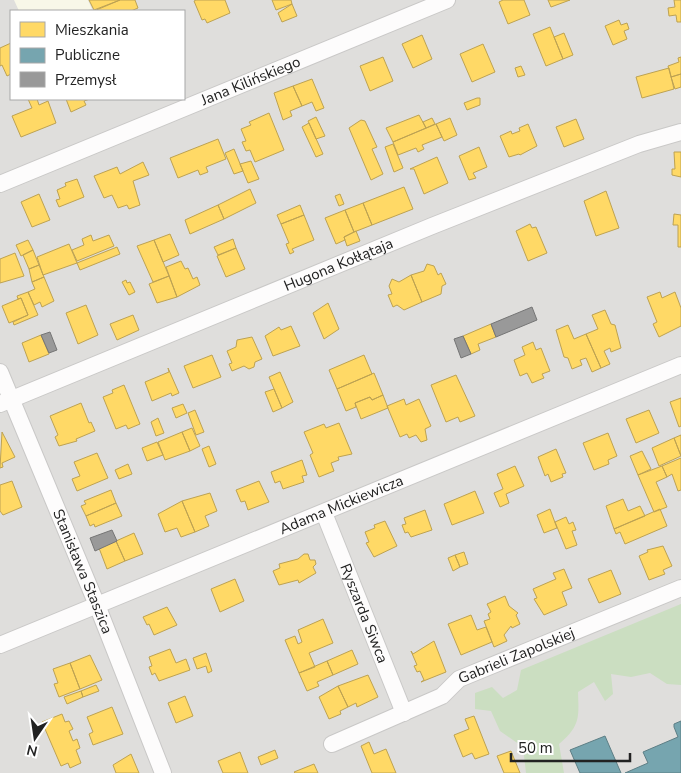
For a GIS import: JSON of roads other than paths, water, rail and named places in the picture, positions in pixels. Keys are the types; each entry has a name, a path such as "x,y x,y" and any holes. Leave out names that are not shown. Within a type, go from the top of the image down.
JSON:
{"street":[{"name":"Jana Kilińskiego","path":"0,184 447,0"},
{"name":"Hugona Kołłątaja","path":"6,402 441,222 639,144 681,132"},
{"name":"Adama Mickiewicza","path":"0,645 681,365"},
{"name":"Stanisława Staszica","path":"0,372 6,402 97,605 163,773"},
{"name":"Ryszarda Siwca","path":"324,513 404,713"},
{"name":"Gabrieli Zapolskiej","path":"332,744 442,696 459,679 681,588"}]}
